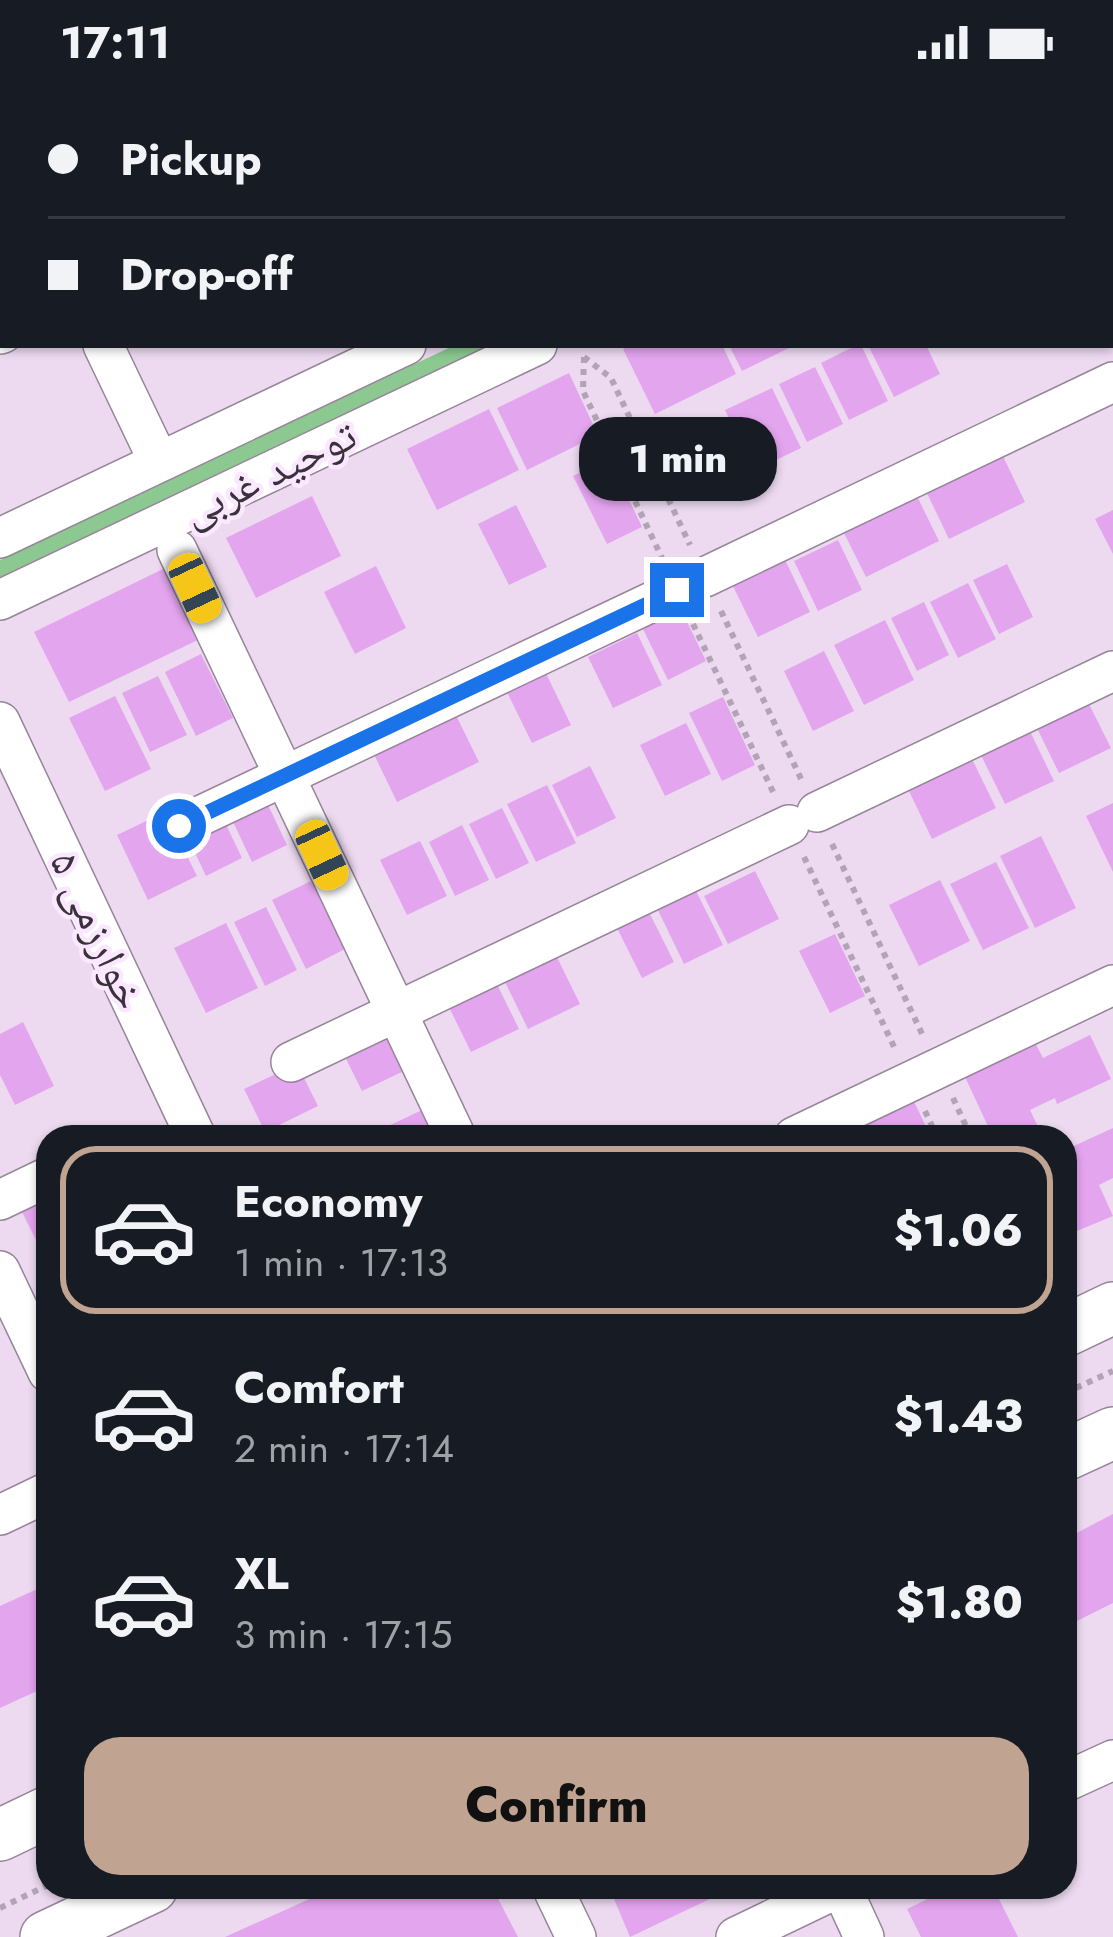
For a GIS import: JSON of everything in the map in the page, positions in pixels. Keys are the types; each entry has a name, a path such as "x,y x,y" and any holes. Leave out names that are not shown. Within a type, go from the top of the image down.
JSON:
{"main road":[{"path":"1077,1325 1113,1308"},
{"path":"1077,1449 1113,1432"},
{"path":"0,1835 36,1818"},
{"path":"46,1937 127,1899"}],"street":[{"path":"105,348 159,462"},
{"name":"توحید غربی","path":"0,538 400,348"},
{"name":"توحید غربی","path":"0,600 532,348"},
{"path":"179,826 1113,382"},
{"path":"177,550 450,1125"},
{"path":"291,1062 1113,670"},
{"name":"خوارزمی ۵","path":"0,722 190,1125"},
{"path":"819,1125 1113,985"},
{"path":"0,1200 36,1183"},
{"path":"0,1271 36,1347"},
{"path":"0,1515 36,1498"},
{"path":"1077,1776 1113,1760"},
{"path":"558,1899 576,1937"},
{"path":"736,1937 815,1899"},
{"path":"846,1899 864,1937"}],"path":[{"path":"934,1125 924,1075 691,583 583,392 584,357 611,378 691,583 803,819 924,1075 962,1125"},
{"path":"1077,1388 1113,1371"},
{"path":"0,1908 36,1891"}],"green space":[{"path":"449,348 484,348 0,577 0,560"}],"building":[{"path":"723,348 736,374 655,414 623,349"},
{"path":"730,348 789,348 742,371"},
{"path":"851,348 862,348 888,401 849,420 821,363"},
{"path":"870,348 927,348 940,374 894,397"},
{"path":"815,367 843,424 807,442 779,384"},
{"path":"569,373 598,435 527,470 497,408"},
{"path":"772,388 801,448 755,470 725,410"},
{"path":"489,409 519,470 437,510 407,449"},
{"path":"999,448 1025,502 949,539 923,485"},
{"path":"609,458 642,527 607,544 573,476"},
{"path":"913,488 939,541 866,577 839,523"},
{"path":"312,496 341,556 256,598 226,538"},
{"path":"516,505 547,567 509,585 478,524"},
{"path":"1113,510 1113,554 1095,519"},
{"path":"838,540 862,590 818,611 794,561"},
{"path":"779,547 810,612 758,637 726,572"},
{"path":"1007,564 1033,617 999,634 973,580"},
{"path":"376,566 406,628 355,654 324,592"},
{"path":"167,567 202,638 69,702 34,632"},
{"path":"968,583 996,639 958,658 930,602"},
{"path":"675,597 706,661 668,680 636,615"},
{"path":"924,602 949,655 917,671 891,618"},
{"path":"885,620 914,680 864,705 834,645"},
{"path":"637,633 662,685 613,708 588,657"},
{"path":"824,651 854,711 813,731 784,671"},
{"path":"201,654 233,718 196,736 165,672"},
{"path":"541,663 571,725 532,743 502,682"},
{"path":"158,676 187,735 150,752 122,693"},
{"path":"1083,692 1111,748 1059,773 1031,716"},
{"path":"115,696 151,769 105,791 69,718"},
{"path":"723,697 755,765 722,781 689,713"},
{"path":"450,703 479,762 397,802 368,742"},
{"path":"1024,719 1054,781 1005,804 975,743"},
{"path":"686,723 711,774 665,796 640,745"},
{"path":"971,757 996,808 932,839 908,789"},
{"path":"590,766 616,818 577,837 552,785"},
{"path":"547,785 576,843 536,862 507,804"},
{"path":"262,792 287,845 252,862 227,809"},
{"path":"1113,803 1113,872 1086,816"},
{"path":"502,808 529,863 496,879 469,824"},
{"path":"165,812 197,876 148,900 117,835"},
{"path":"220,812 242,858 206,876 184,830"},
{"path":"462,825 489,880 455,896 429,842"},
{"path":"1041,836 1076,908 1035,928 1000,856"},
{"path":"420,841 447,896 407,915 380,860"},
{"path":"996,862 1029,928 983,950 950,884"},
{"path":"755,871 779,919 728,944 704,896"},
{"path":"940,880 970,941 919,966 889,905"},
{"path":"311,881 345,949 306,969 272,900"},
{"path":"692,883 723,945 684,964 654,902"},
{"path":"646,906 674,962 642,978 614,922"},
{"path":"266,907 297,970 265,986 234,922"},
{"path":"226,923 258,988 206,1013 174,948"},
{"path":"835,934 865,996 830,1013 799,951"},
{"path":"552,947 580,1004 528,1029 500,972"},
{"path":"491,972 519,1029 471,1052 443,995"},
{"path":"23,1022 54,1086 15,1105 0,1075 0,1034"},
{"path":"381,1025 404,1071 362,1091 339,1045"},
{"path":"1090,1035 1111,1079 1057,1104 1055,1098 1030,1110 1037,1125 987,1125 959,1064 1032,1037 1043,1058"},
{"path":"297,1064 318,1106 279,1125 262,1125 244,1089"},
{"path":"908,1089 925,1125 854,1125 850,1116"},
{"path":"422,1110 430,1125 390,1125"},
{"path":"1113,1128 1113,1178 1099,1185 1113,1216 1077,1231 1077,1144"},
{"path":"36,1188 36,1240 15,1198"},
{"path":"1113,1514 1113,1603 1077,1621 1077,1533"},
{"path":"36,1590 36,1692 0,1708 0,1606"},
{"path":"309,1899 498,1899 518,1937 225,1937"},
{"path":"614,1899 710,1899 630,1937"},
{"path":"927,1899 999,1899 1018,1937 921,1937 907,1909"}],"route":[{"path":"179,826 677,590"}]}
